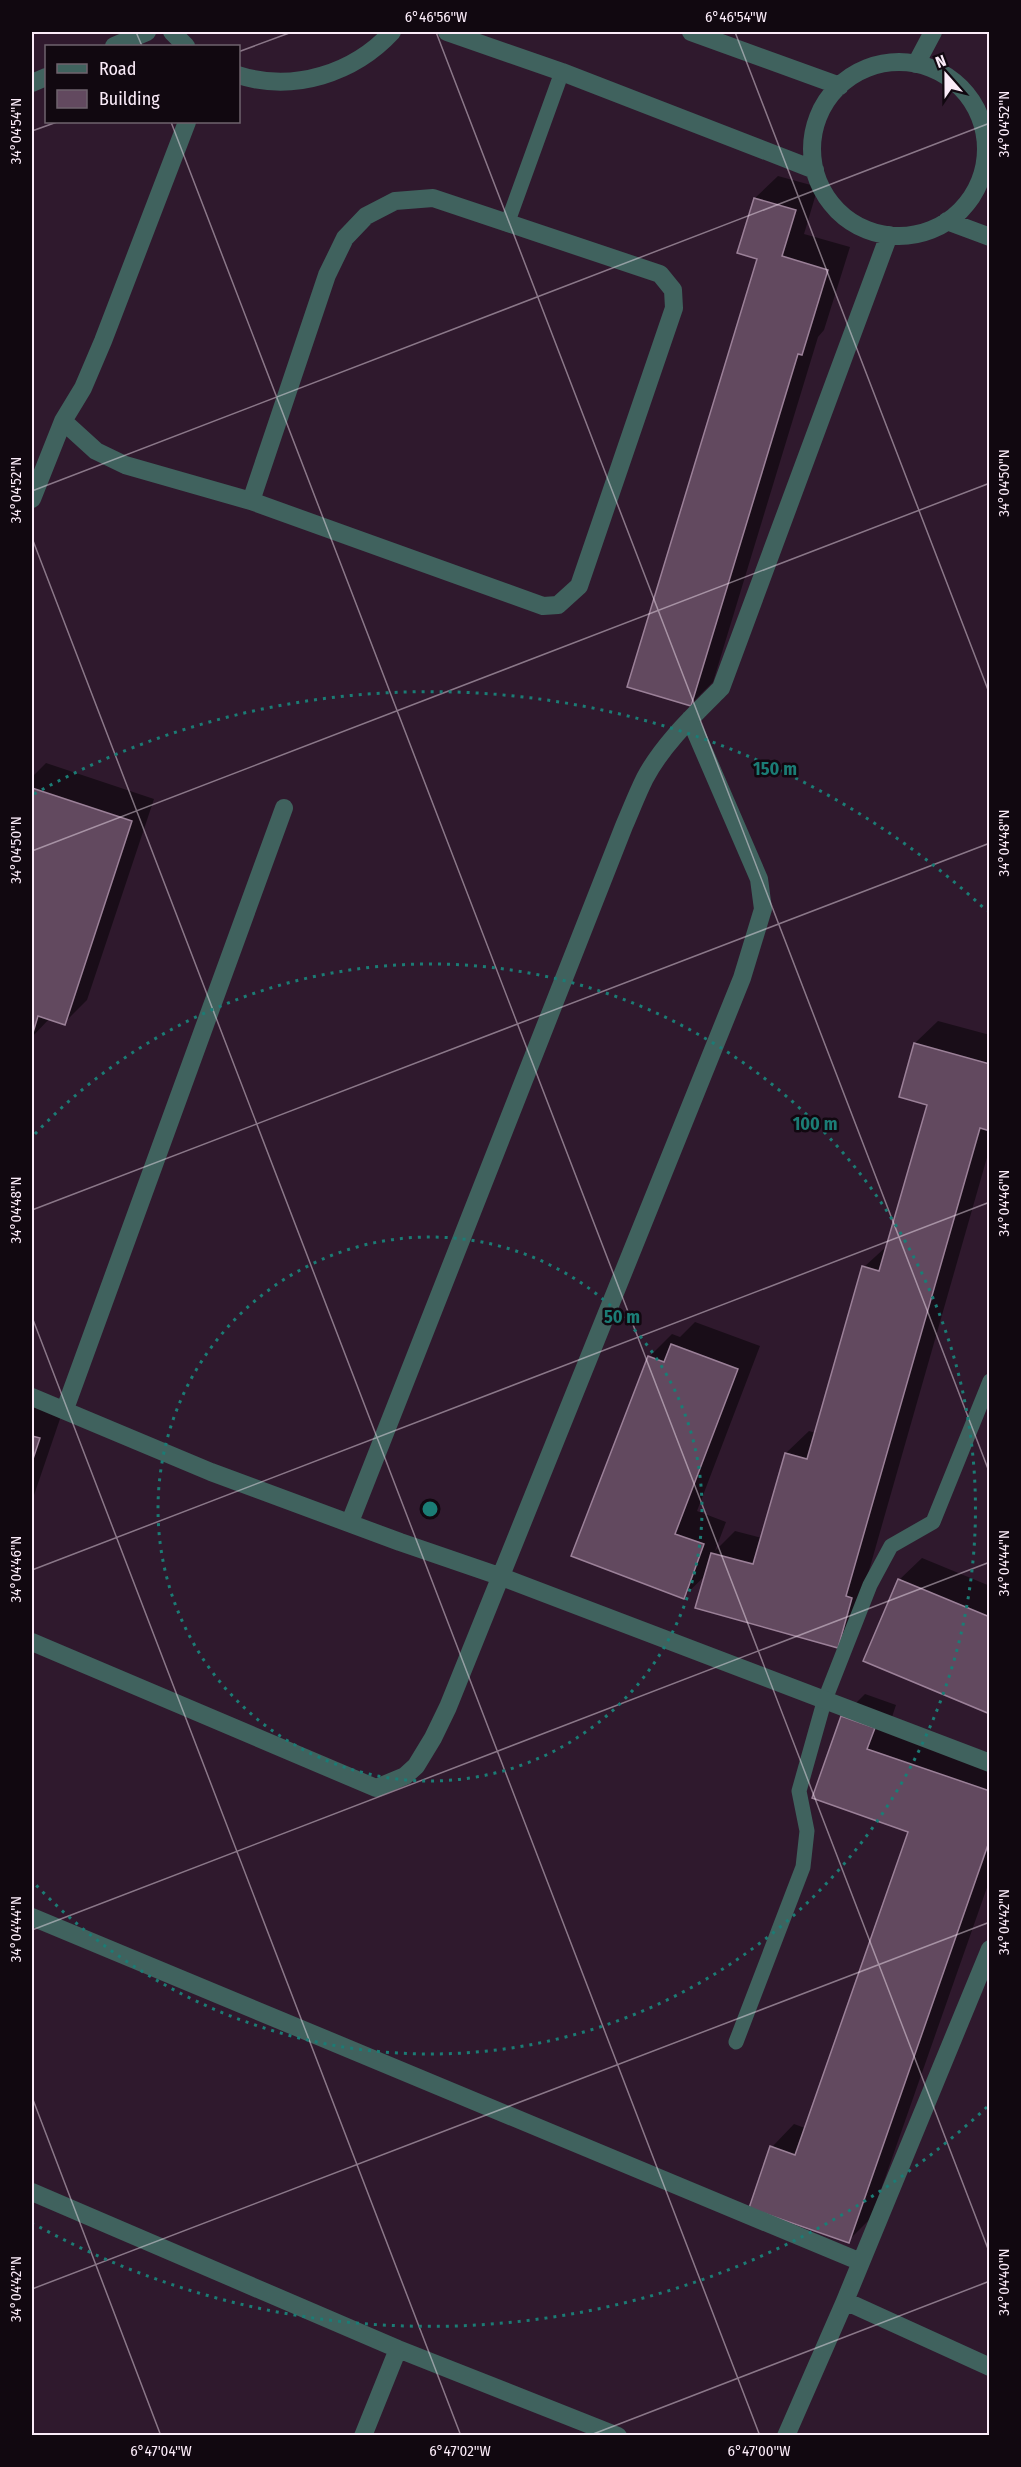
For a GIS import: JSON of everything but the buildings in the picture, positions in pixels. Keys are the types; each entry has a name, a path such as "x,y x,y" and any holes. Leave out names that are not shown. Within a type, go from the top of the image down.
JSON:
{"street":[{"path":"116,45 147,32"},
{"path":"172,32 185,45"},
{"path":"240,75 279,82 303,81 327,75 361,59 392,32"},
{"path":"447,32 562,72 815,170"},
{"path":"692,32 840,86"},
{"path":"916,64 933,32"},
{"path":"898,62 916,64 944,74 958,84 970,98 981,118 988,154 982,175 963,208 947,221 921,233 889,235 866,229 841,214 830,201 815,170 813,147 816,124 829,99 840,86 859,72 875,66 898,62"},
{"path":"32,499 63,421 83,388 103,341 187,123"},
{"path":"63,421 96,451 110,459 155,475 251,501 543,606 558,606 579,586 674,309 673,290 660,274 433,198 395,201 366,216 345,238 327,275 251,501"},
{"path":"947,221 990,237"},
{"path":"350,1522 624,826 646,777 662,753 690,719 721,688 889,235"},
{"path":"32,1642 376,1788 405,1776 416,1766 433,1738 502,1577 742,978 763,909 759,879 690,719"},
{"path":"65,1409 285,808"},
{"path":"32,1396 211,1472 502,1577 824,1702 990,1763"},
{"path":"32,1917 861,2262"},
{"path":"786,2436 845,2301 990,1949"},
{"path":"32,2192 398,2349 618,2436"},
{"path":"845,2301 990,2367"},
{"path":"363,2436 398,2349"}],"lane":[{"path":"507,224 562,72"},
{"path":"736,2042 803,1867 807,1831 800,1791 824,1702 870,1585 891,1546 933,1522 990,1382"}]}
